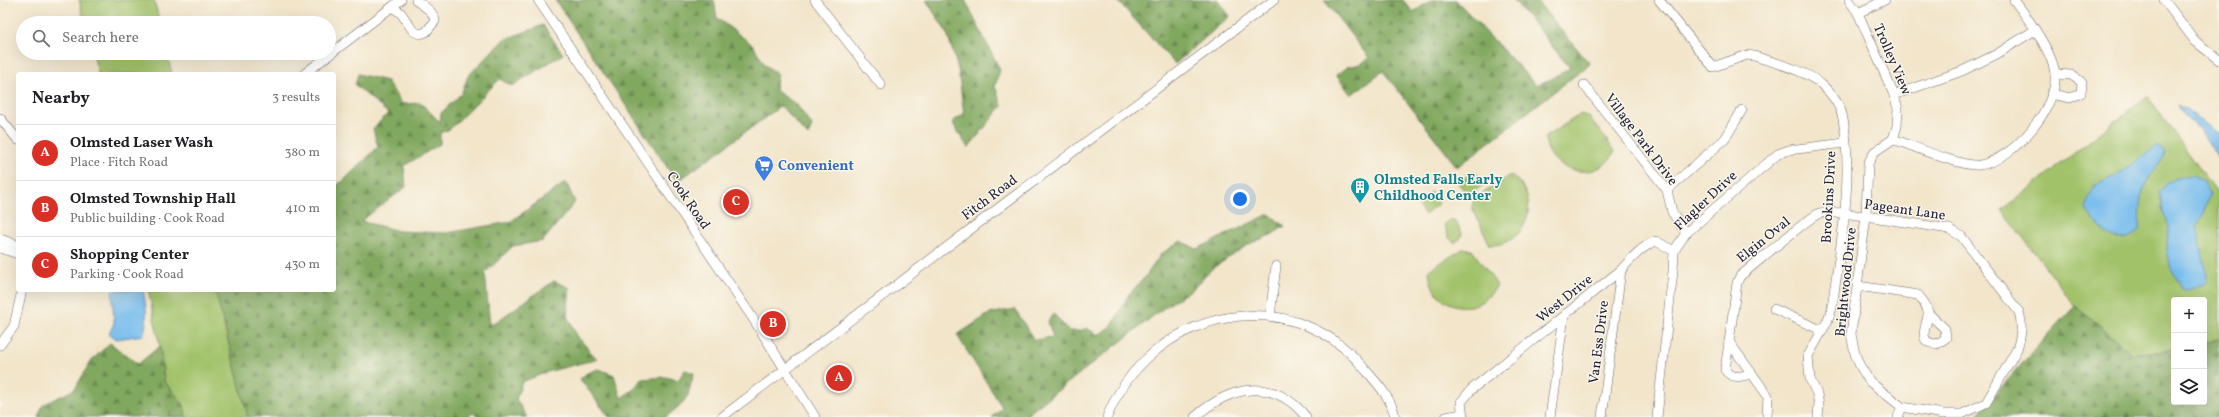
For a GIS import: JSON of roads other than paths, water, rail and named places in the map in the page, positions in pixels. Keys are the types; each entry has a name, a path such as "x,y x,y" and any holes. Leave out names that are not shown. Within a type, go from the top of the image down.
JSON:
{"street":[{"path":"336,50 401,0"},
{"path":"392,7 401,13 413,32 420,34 426,32 435,21 430,10 416,0"},
{"name":"Cook Road","path":"538,0 786,368 815,417"},
{"path":"815,0 881,85"},
{"name":"Fitch Road","path":"722,417 1274,0"},
{"name":"Brookins Drive","path":"1659,0 1713,67 1747,55 1812,77 1828,91 1839,106 1843,118 1847,159 1844,213 1832,308 1827,322 1821,330 1808,356 1810,379 1817,394 1819,405 1818,417"},
{"name":"Trolley View","path":"1849,0 1858,14 1894,95 1898,109 1897,126 1893,139"},
{"path":"1858,14 1885,0"},
{"path":"1866,216 1868,164 1874,152 1893,139 1965,163 1979,165 1993,162 2027,137 2036,127 2051,94 2055,74 2046,49 2014,0"},
{"path":"2164,0 2195,41 2219,60"},
{"path":"1894,95 1962,71 1997,54 2035,30"},
{"path":"307,72 322,60"},
{"path":"2051,94 2070,98 2081,93 2082,82 2071,75 2055,74"},
{"name":"Village Park Drive","path":"1584,84 1667,190 1672,212 1686,233"},
{"path":"1667,190 1725,139 1742,110"},
{"path":"0,118 16,138"},
{"name":"Flagler Drive","path":"1657,417 1674,271 1674,251 1686,233 1778,154 1789,150 1845,143"},
{"name":"Elgin Oval","path":"1752,374 1735,377 1728,374 1725,370 1728,342 1740,276 1818,213 1844,213"},
{"name":"Pageant Lane","path":"1844,213 1949,229 1961,236 2019,312"},
{"name":"Brightwood Drive","path":"1866,216 1851,334 1855,354 1870,382 1902,407 1942,414 1962,414 1986,403 2017,349 2022,323 2019,312"},
{"path":"0,239 16,244"},
{"name":"West Drive","path":"1462,415 1461,402 1472,389 1621,270 1631,259 1656,241 1674,251"},
{"path":"0,248 16,253"},
{"path":"1270,316 1276,266"},
{"name":"Van Ess Drive","path":"1602,417 1621,270"},
{"path":"1858,286 1918,295 1926,305 1928,313"},
{"path":"0,345 14,326 22,292"},
{"path":"1774,308 1821,330"},
{"path":"1107,417 1117,396 1134,373 1165,344 1183,333 1208,322 1230,316 1256,314 1308,326 1341,345 1356,359 1389,400 1395,417"},
{"path":"1550,417 1564,316"},
{"path":"1728,342 1768,396 1767,417"},
{"path":"1195,417 1219,399 1231,393 1260,390 1286,398 1306,417"},
{"path":"1898,417 1902,407"},
{"path":"1446,417 1462,415"}],"water":[{"path":"2177,105 2186,109 2219,134 2219,159 2200,130 2180,111"},
{"path":"2157,146 2165,152 2162,160 2145,185 2141,197 2139,230 2131,236 2123,239 2109,235 2096,223 2085,208 2094,186 2117,175"},
{"path":"2193,175 2204,182 2210,196 2197,226 2207,276 2206,283 2185,290 2182,289 2170,266 2167,248 2168,225 2159,193 2169,182 2182,176"},
{"path":"112,292 143,292 146,307 146,324 143,335 117,339 109,334 114,323"}],"place":[{"name":"Convenient","path":"764,182"},
{"name":"Shopping Center","path":"736,202"},
{"name":"Olmsted Falls Early Childhood Center","path":"1360,204"},
{"name":"Olmsted Township Hall","path":"773,324"},
{"name":"Olmsted Laser Wash","path":"839,378"}]}
